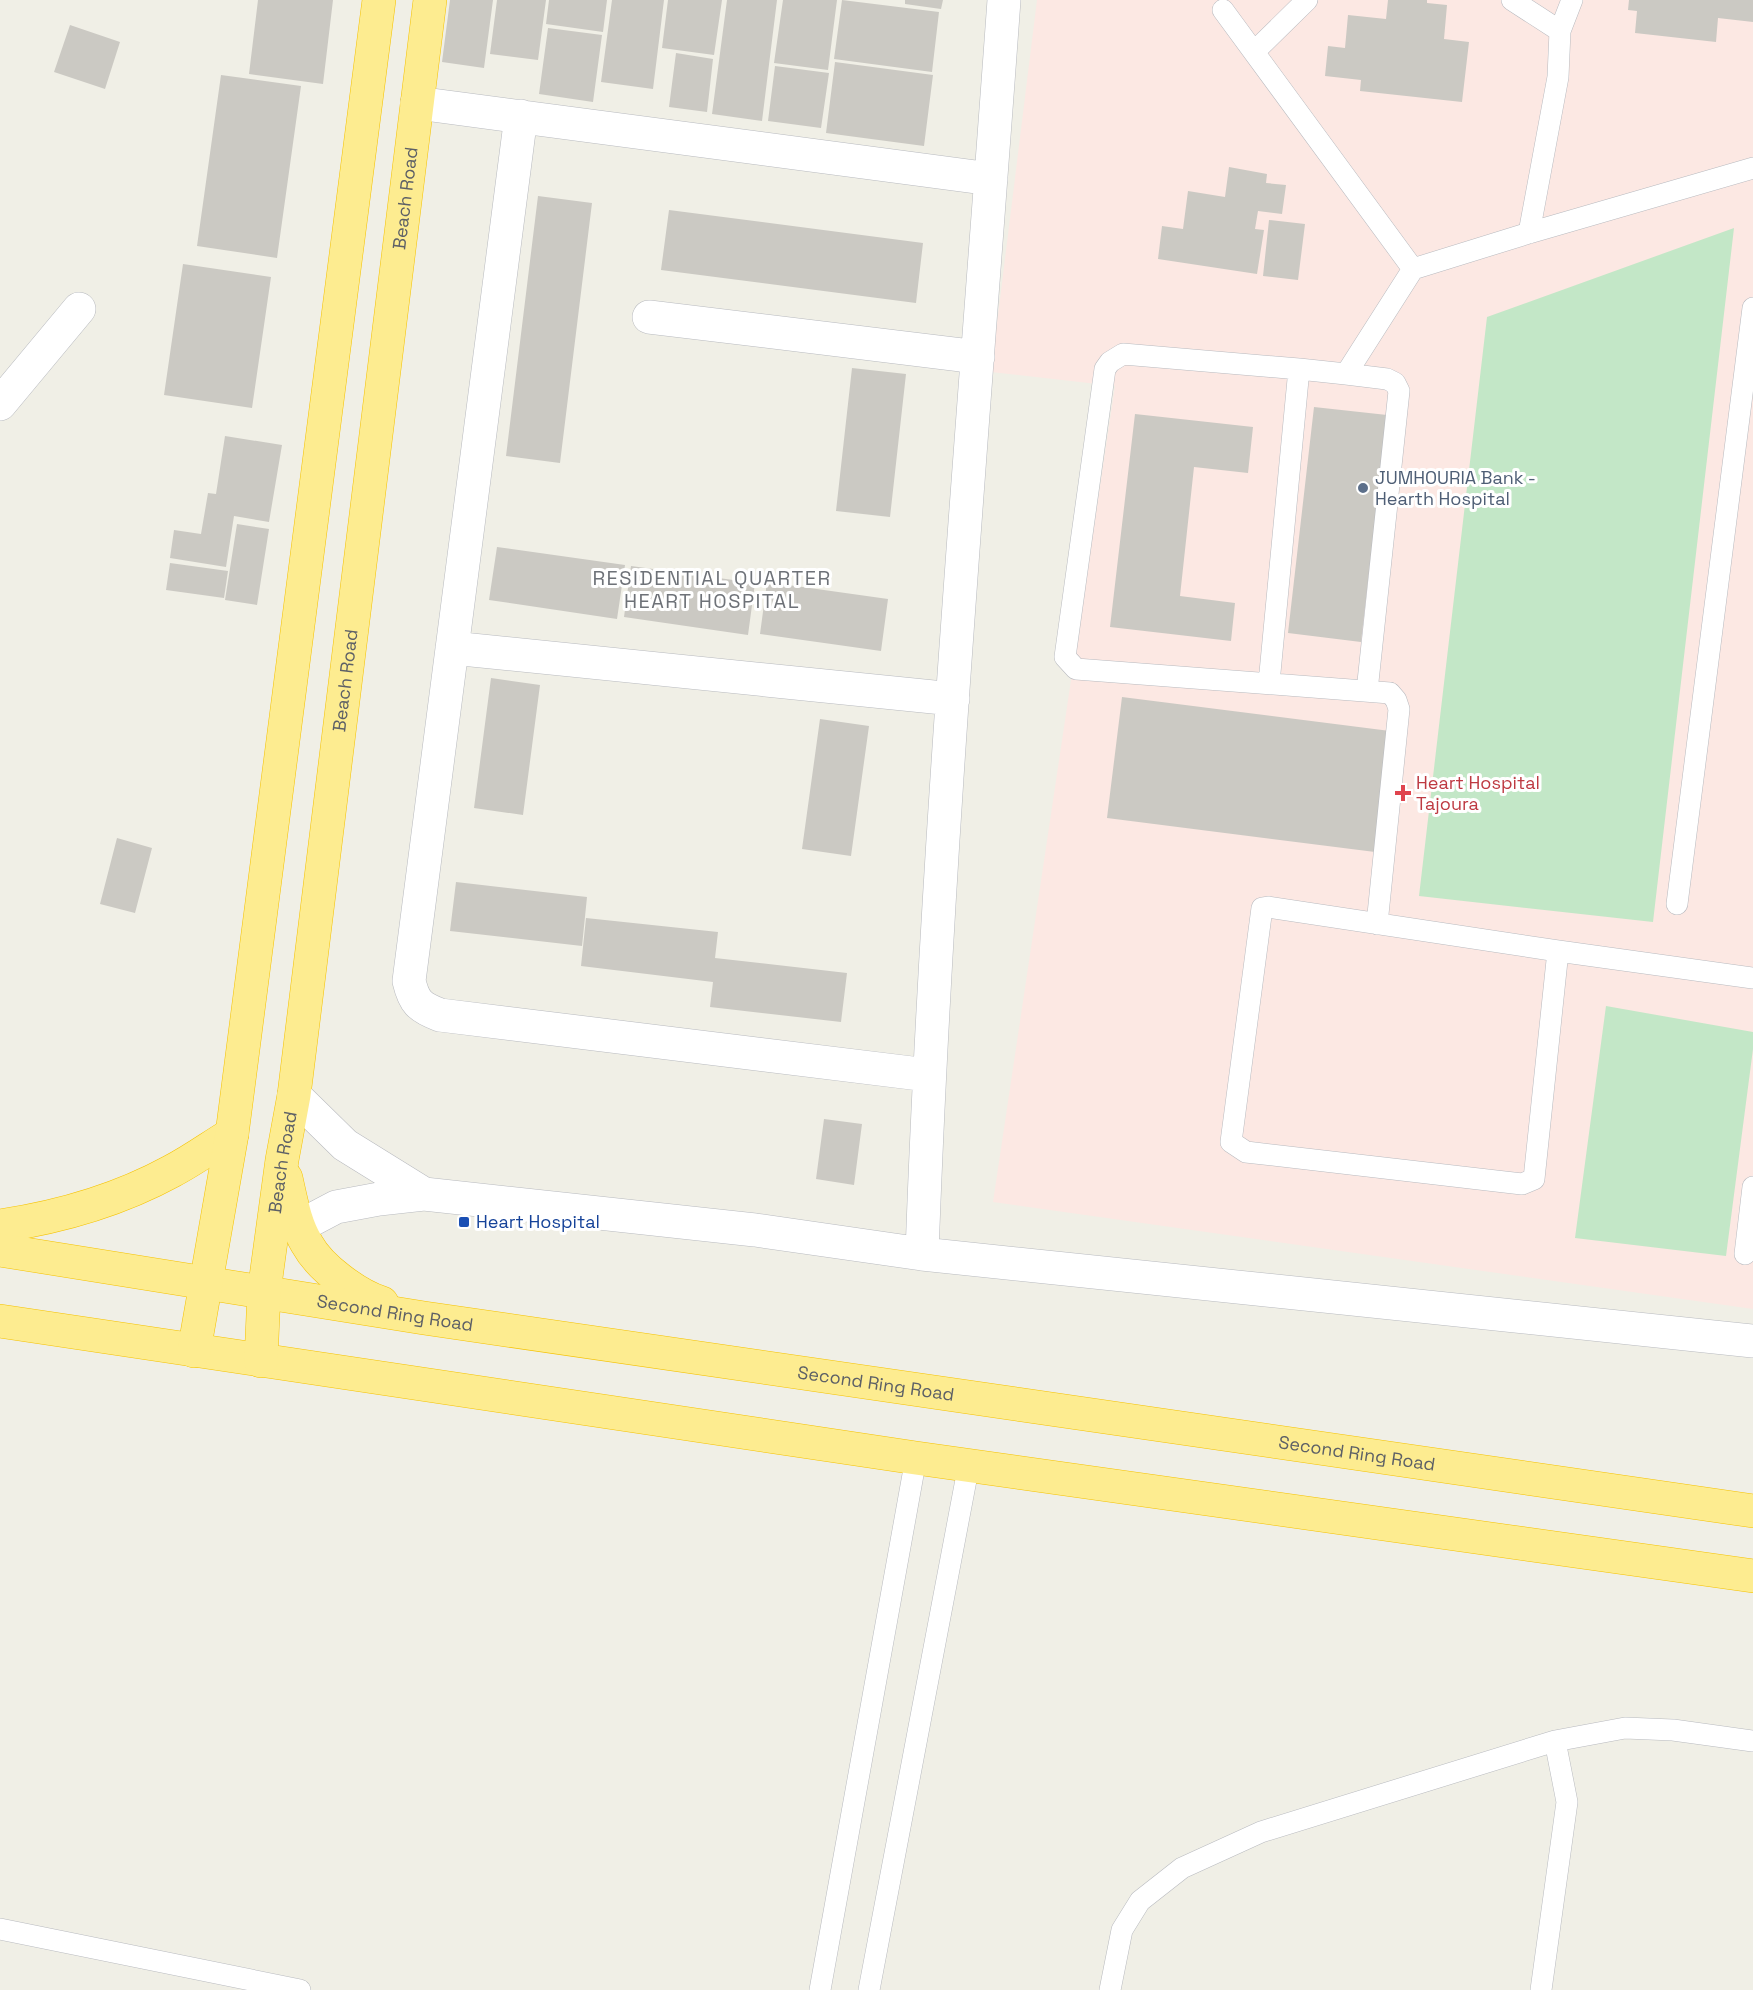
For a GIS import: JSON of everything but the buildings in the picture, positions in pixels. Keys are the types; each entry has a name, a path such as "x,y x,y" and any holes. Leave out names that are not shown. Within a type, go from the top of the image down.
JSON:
{"highway":[{"path":"194,1351 232,1134 379,0"},
{"name":"Beach Road","path":"261,1360 264,1292 282,1160 294,1095 430,0"},
{"path":"0,1226 40,1220 108,1200 172,1171 232,1134"},
{"path":"282,1160 294,1214 307,1246 335,1276 369,1299 424,1318"},
{"name":"Second Ring Road","path":"0,1250 424,1318 1753,1511"},
{"path":"0,1321 916,1458 1753,1576"}],"street":[{"path":"922,1254 928,1075 1004,0"},
{"path":"417,103 991,179"},
{"path":"521,116 409,981 413,998 425,1010 440,1015 928,1075"},
{"path":"0,404 79,309"},
{"path":"649,318 978,357"},
{"path":"453,648 953,699"},
{"path":"294,1095 345,1145 424,1194"},
{"path":"300,1226 336,1207 424,1194 755,1230 922,1254 1753,1341"}],"lane":[{"path":"1254,52 1307,0"},
{"path":"1512,0 1560,31"},
{"path":"1528,233 1558,77 1560,31 1572,0"},
{"path":"1223,10 1413,269"},
{"path":"1346,374 1413,269 1753,168"},
{"path":"1677,904 1750,355 1753,308"},
{"path":"1367,691 1399,391 1395,383 1346,374 1123,354 1110,362 1105,369 1065,657 1076,669 1390,693 1399,709 1377,924"},
{"path":"1269,683 1299,369"},
{"path":"1558,951 1534,1179 1529,1183 1522,1185 1246,1152 1231,1142 1260,913 1263,908 1753,978"},
{"path":"1745,1254 1753,1187"},
{"path":"820,1990 916,1458"},
{"path":"869,1990 969,1464"},
{"path":"1110,1990 1122,1930 1140,1901 1182,1868 1261,1832 1555,1741 1625,1728 1673,1730 1753,1741"},
{"path":"1541,1990 1567,1802 1555,1741"},
{"path":"0,1929 300,1990"}],"shaded area":[{"name":"Heart Hospital Tajoura","path":"1037,0 1753,0 1753,1309 993,1202 1115,386 991,372"}],"green space":[{"path":"1734,228 1653,922 1419,896 1487,317"},
{"path":"1606,1006 1753,1032 1753,1049 1726,1256 1575,1238"}],"place":[{"name":"JUMHOURIA Bank - Hearth Hospital","path":"1363,488"},
{"name":"Heart Hospital Tajoura","path":"1403,793"},
{"name":"Heart Hospital","path":"464,1222"}],"district":[{"name":"RESIDENTIAL QUARTER HEART HOSPITAL","path":"712,590"}]}
